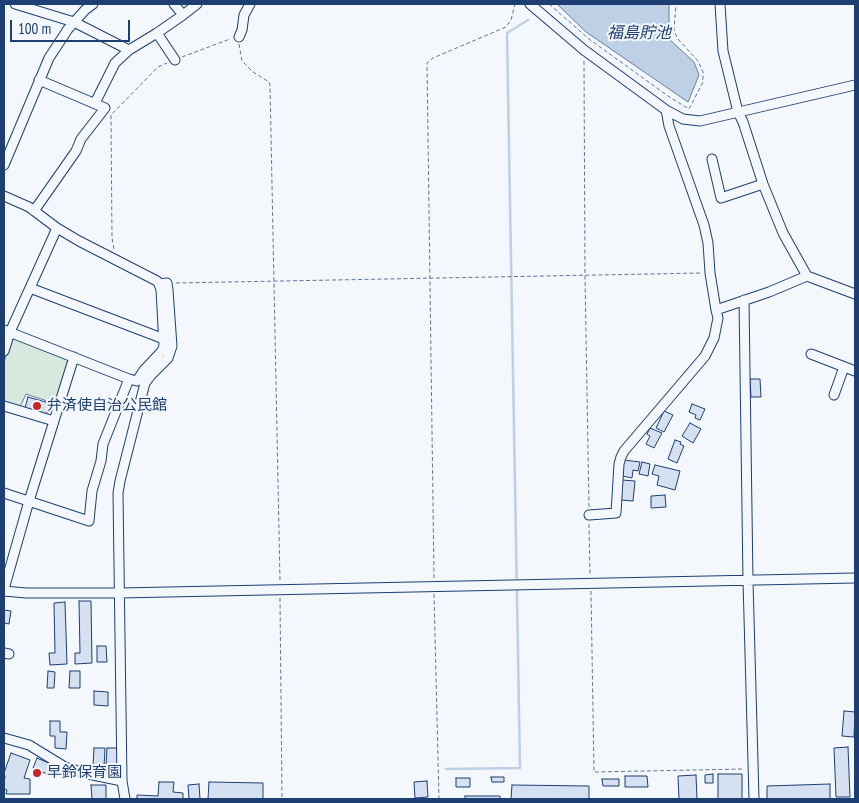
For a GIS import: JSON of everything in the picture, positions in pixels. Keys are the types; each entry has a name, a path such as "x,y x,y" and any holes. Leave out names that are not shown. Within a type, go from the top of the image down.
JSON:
{"street":[{"path":"15,4 40,8 74,22 129,50"},
{"path":"4,165 6,150 58,41 93,4"},
{"path":"174,4 183,15"},
{"path":"95,103 115,63 129,50 157,33 197,4"},
{"path":"239,37 244,15 250,4"},
{"path":"530,4 584,50 666,110 683,119 700,121 855,85"},
{"path":"720,4 723,51 738,112 763,184 783,233 807,276 855,294"},
{"path":"157,33 176,60"},
{"path":"34,211 76,151 81,139 105,108 39,80"},
{"path":"589,515 616,513 619,464 624,451 705,356 714,338 718,318 704,225 669,126 666,110"},
{"path":"712,159 721,198 763,184"},
{"path":"4,196 34,211 79,241 163,284 172,346 168,358 145,384 118,493 122,781 125,799"},
{"path":"4,351 7,331 30,288 58,228"},
{"path":"716,310 769,292 807,276"},
{"path":"7,331 137,381 164,346 163,284"},
{"path":"30,288 164,340"},
{"path":"744,300 748,581 754,799"},
{"path":"811,354 855,371"},
{"path":"74,357 29,501 4,590 26,594 119,593 855,578"},
{"path":"834,395 844,367"},
{"path":"4,493 89,521 92,492 102,461 103,444 128,379"},
{"path":"4,406 54,421"},
{"path":"4,738 33,747 65,767 122,781"}],"path":[{"path":"439,799 434,586 427,63 433,58 506,27 511,20 515,4"},
{"path":"549,4 589,39 689,109 703,82 703,72 698,61 677,38 674,30 676,4"},
{"path":"113,249 112,115 158,66 226,40 239,37 239,49 242,60 253,72 270,85 275,281 282,799"},
{"path":"584,50 585,276 594,772 754,769"},
{"path":"163,284 710,273"}],"shaded area":[{"path":"15,339 67,358 69,362 56,404 26,394 20,407 4,402 4,362 11,340"}],"water":[{"name":"福島貯池","path":"557,4 669,4 669,39 694,62 699,75 688,102 586,32"}],"building":[{"path":"750,379 760,379 761,397 751,397"},
{"name":"弁済使自治公民館","path":"28,397 49,403 46,415 25,408"},
{"path":"692,404 705,409 700,420 695,418 696,415 689,412"},
{"path":"664,411 673,415 664,432 656,428"},
{"path":"690,423 701,429 693,443 682,436"},
{"path":"650,428 662,433 654,448 646,444 650,436 647,434"},
{"path":"675,440 681,442 680,444 684,446 677,463 668,459"},
{"path":"624,460 640,462 638,471 633,470 632,478 622,476"},
{"path":"642,462 650,464 648,476 639,474"},
{"path":"655,465 680,471 675,490 657,485 659,476 652,474"},
{"path":"622,480 635,481 633,501 621,500"},
{"path":"665,495 666,507 651,508 651,496"},
{"path":"79,601 91,601 92,663 75,664 75,653 80,653"},
{"path":"65,602 67,664 50,665 49,653 55,653 54,603"},
{"path":"4,610 11,611 9,624 4,623"},
{"path":"97,646 106,646 107,662 97,662"},
{"path":"48,671 55,672 54,688 47,688"},
{"path":"70,671 80,671 80,688 69,688"},
{"path":"94,691 108,692 108,706 94,705"},
{"path":"844,711 855,712 854,737 842,736"},
{"path":"50,721 60,721 60,732 67,732 66,749 55,748 55,736 50,736"},
{"path":"848,747 850,797 836,797 834,748"},
{"path":"94,748 105,748 104,767 93,766"},
{"path":"107,748 118,748 117,767 106,766"},
{"path":"11,753 30,760 24,778 30,779 30,794 6,794 7,790 4,789 4,773"},
{"path":"37,758 51,764 47,774 33,768"},
{"path":"713,774 713,783 705,783 705,775"},
{"path":"718,774 742,774 742,799 718,799"},
{"path":"696,775 697,799 679,799 678,776"},
{"path":"625,776 647,776 648,787 625,787"},
{"path":"491,777 504,777 504,782 492,782"},
{"path":"456,778 470,778 470,787 456,787"},
{"path":"602,779 619,779 619,786 603,786"},
{"path":"427,781 428,797 415,798 414,782"},
{"path":"159,782 174,782 173,792 183,793 183,799 137,799 137,795 158,796"},
{"path":"209,782 263,783 263,799 208,799"},
{"path":"199,784 200,799 189,799 188,785"},
{"path":"830,784 830,799 767,799 767,786"},
{"path":"91,785 106,785 106,799 92,799"},
{"path":"512,785 589,786 589,799 511,799"},
{"path":"465,796 500,796 500,799 465,799"}],"waterway":[{"path":"446,769 520,768 507,33 528,20"}],"place":[{"name":"弁済使自治公民館","path":"37,406"},
{"name":"早鈴保育園","path":"37,773"}]}
